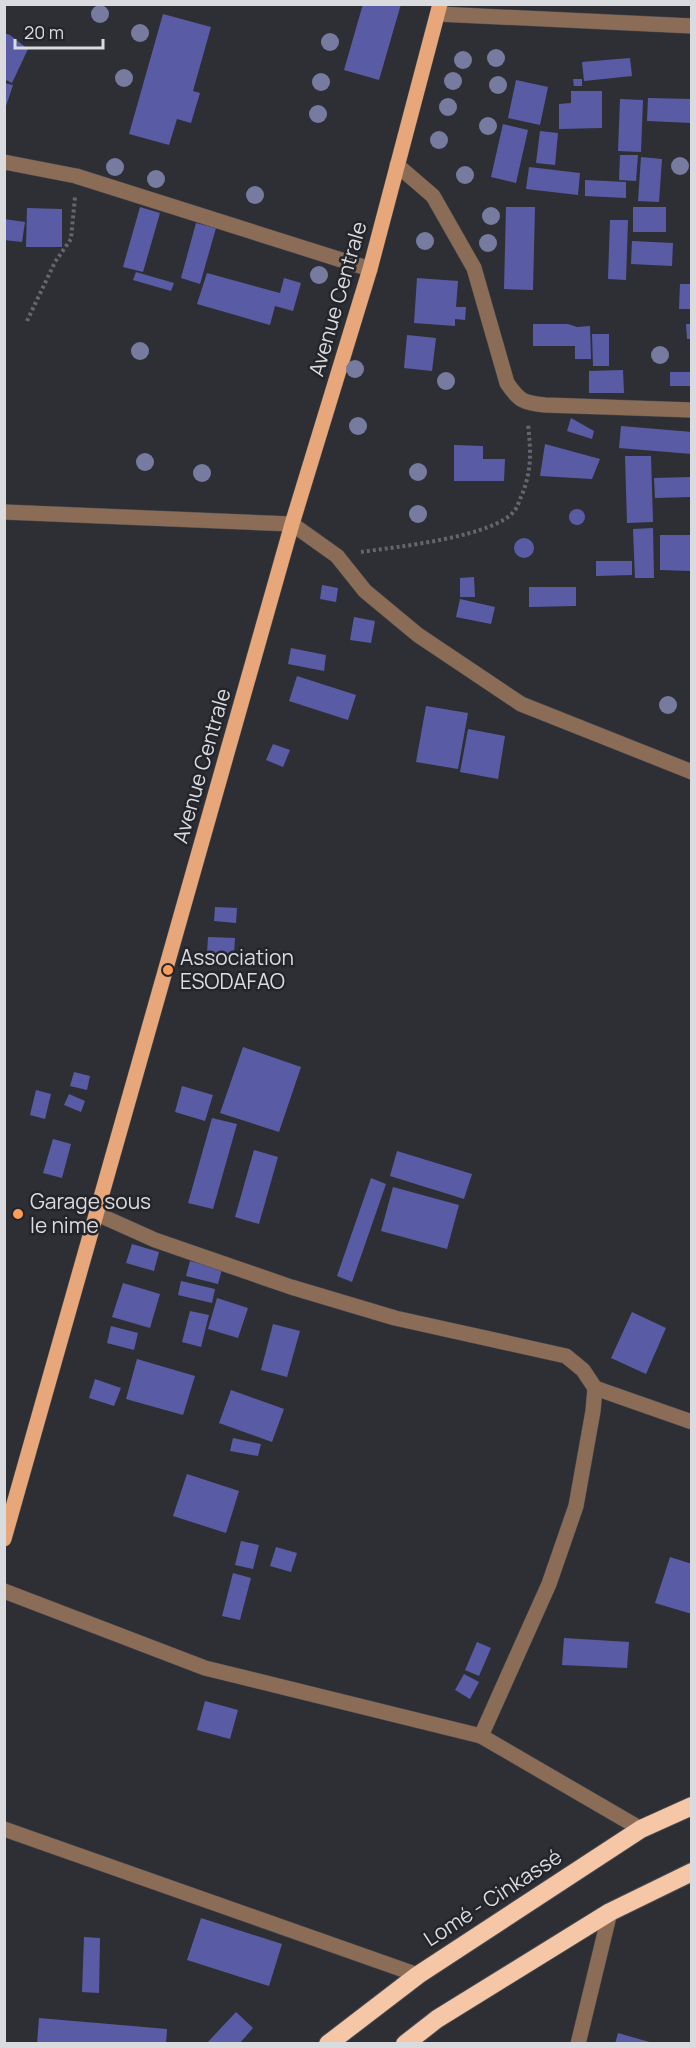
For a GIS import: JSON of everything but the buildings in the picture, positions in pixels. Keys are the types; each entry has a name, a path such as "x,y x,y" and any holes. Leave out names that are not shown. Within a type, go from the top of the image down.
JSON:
{"highway":[{"name":"Lomé - Cinkassé","path":"328,2043 418,1975 640,1829 692,1806"},
{"path":"405,2043 437,2019 610,1912 692,1872"}],"main road":[{"name":"Avenue Centrale","path":"4,1539 292,524 370,270 439,9"}],"street":[{"path":"439,9 692,26"},
{"path":"4,162 76,176 370,270"},
{"path":"397,165 434,196 474,268 507,383 515,395 526,403 692,410"},
{"path":"4,512 292,524 337,556 365,591 418,635 521,704 692,772"},
{"path":"97,1214 155,1240 291,1287 395,1318 566,1356 583,1370 595,1388 692,1422"},
{"path":"481,1736 549,1584 576,1506 595,1388"},
{"path":"4,1591 205,1668 481,1736 640,1829"},
{"path":"4,1828 418,1975"},
{"path":"578,2043 610,1912"}],"path":[{"path":"27,321 55,262 71,239 76,176"},
{"path":"337,556 464,536 494,524 515,511 526,484 531,456 526,403"}],"place":[{"name":"Association ESODAFAO","path":"168,970"},
{"name":"Garage sous le nime","path":"18,1214"}]}
